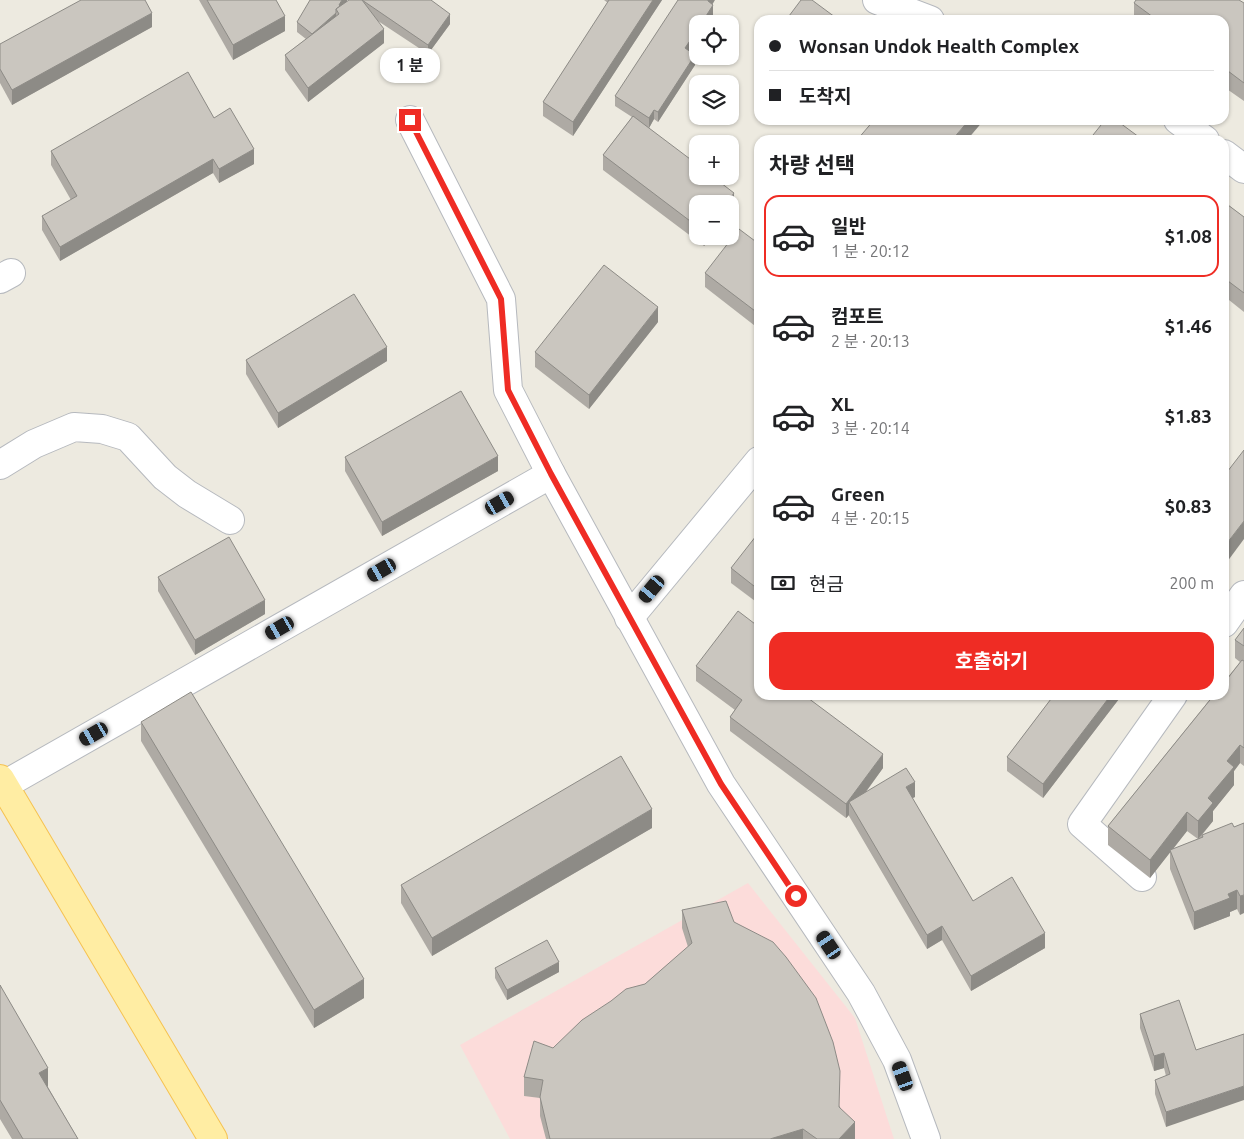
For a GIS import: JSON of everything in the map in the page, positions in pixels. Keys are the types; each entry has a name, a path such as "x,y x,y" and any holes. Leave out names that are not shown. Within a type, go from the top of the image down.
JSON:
{"main road":[{"path":"2,782 214,1139"}],"street":[{"path":"877,0 917,15"},
{"path":"410,120 501,299 508,390 551,474 721,784 861,993 897,1060 926,1139"},
{"path":"1185,125 1198,135"},
{"path":"1229,158 1244,169"},
{"path":"0,464 34,444 74,427 102,429 128,437 165,477 187,494 230,520"},
{"path":"629,618 754,467"},
{"path":"2,782 551,474"},
{"path":"1229,616 1244,595"},
{"path":"1142,878 1082,824 1169,700"}],"shaded area":[{"path":"748,883 855,1018 894,1139 510,1139 460,1045"}],"building":[{"path":"81,0 145,0 152,13 12,90 0,69 0,44"},
{"path":"207,0 276,0 285,16 233,45"},
{"path":"310,0 342,0 340,6 336,9 336,13 312,34 297,22"},
{"path":"349,0 362,0 384,29 308,88 285,55 339,14 336,9"},
{"path":"362,0 431,0 450,14 428,45"},
{"path":"609,0 653,0 573,122 543,102"},
{"path":"678,0 708,0 713,5 707,15 689,15 689,42 685,48 689,51 689,64 658,112 654,110 649,118 615,96"},
{"path":"801,0 812,0 832,15 790,15"},
{"path":"1136,0 1239,0 1244,3 1244,83 1229,72 1229,15 1150,15 1134,3"},
{"path":"188,72 214,118 230,108 254,149 219,169 213,159 60,247 42,216 77,196 51,151"},
{"path":"633,116 689,158 689,185 724,185 734,193 733,195 689,195 689,220 603,155"},
{"path":"870,125 965,125 956,135 861,135"},
{"path":"1101,125 1123,125 1136,135 1093,135"},
{"path":"1229,206 1244,217 1244,293 1229,282"},
{"path":"739,229 754,240 754,310 705,273 727,245 739,245"},
{"path":"604,265 658,307 589,395 535,352"},
{"path":"354,294 387,347 278,413 246,360"},
{"path":"461,391 498,456 382,522 345,457"},
{"path":"1244,450 1244,521 1229,540 1229,470"},
{"path":"229,537 265,600 195,640 158,577"},
{"path":"754,539 754,586 731,568"},
{"path":"738,611 754,623 754,700 811,700 883,754 846,804 730,717 742,700 696,666"},
{"path":"1244,628 1244,646 1235,640"},
{"path":"1242,660 1244,661 1244,748 1240,745 1227,761 1234,767 1208,798 1213,803 1198,821 1187,812 1150,860 1108,826 1210,700 1229,700 1229,677"},
{"path":"191,692 364,979 314,1010 141,722"},
{"path":"1050,700 1107,700 1043,784 1007,757"},
{"path":"621,756 652,809 432,938 401,885"},
{"path":"906,768 915,782 906,787 973,901 1012,877 1045,933 971,976 942,926 927,935 849,802"},
{"path":"1232,823 1234,827 1244,823 1244,895 1240,896 1237,890 1228,894 1230,898 1194,912 1170,850"},
{"path":"726,901 734,922 773,942 816,998 833,1042 840,1071 839,1107 855,1122 839,1139 817,1139 803,1129 770,1139 550,1139 540,1097 543,1080 524,1077 534,1041 553,1048 582,1020 626,989 645,984 692,943 682,910"},
{"path":"547,940 559,962 507,990 495,968"},
{"path":"0,985 48,1068 39,1073 78,1139 23,1139 0,1100"},
{"path":"1179,1000 1196,1050 1244,1034 1244,1086 1166,1112 1155,1080 1170,1074 1164,1053 1154,1056 1140,1014"}],"route":[{"path":"410,120 501,299 508,390 620,602 721,784 796,896"}]}
